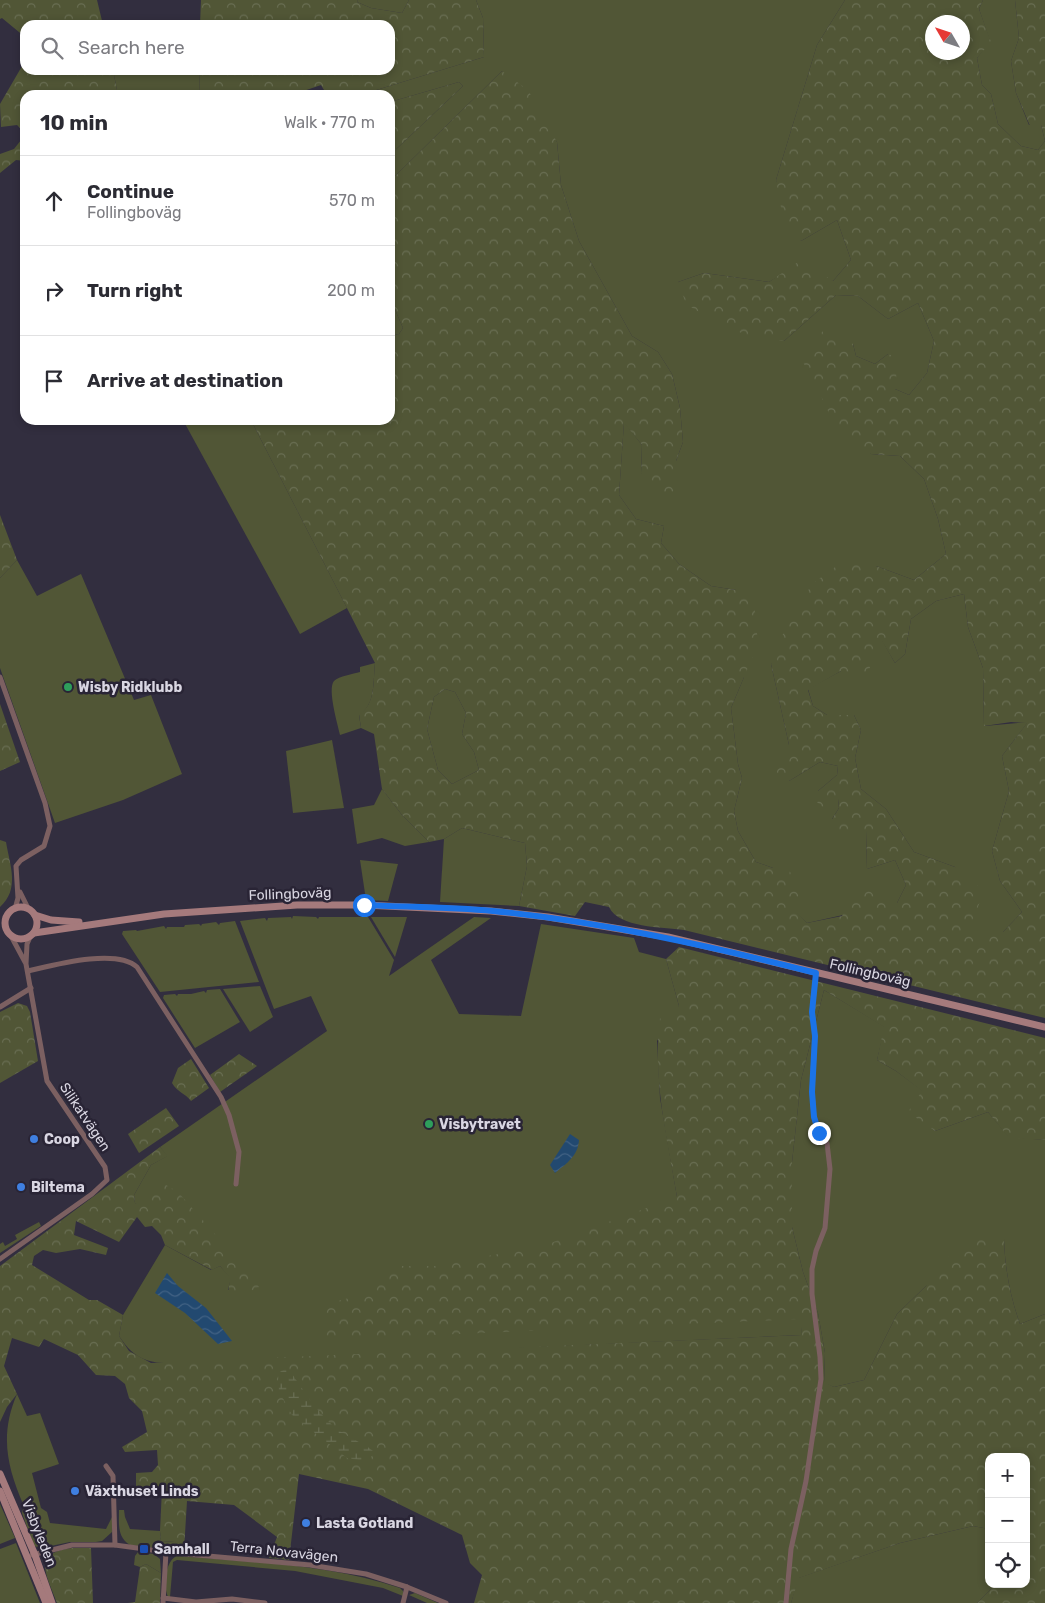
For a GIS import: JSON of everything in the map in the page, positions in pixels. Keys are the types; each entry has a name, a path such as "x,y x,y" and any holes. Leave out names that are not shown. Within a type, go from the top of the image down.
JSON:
{"main road":[{"name":"Follingboväg","path":"32,935 94,923 164,914 297,905 364,905 491,911 548,917 668,937 1045,1027"},
{"path":"0,921 15,909 32,912 37,925 32,935 21,939 6,933 7,916"},
{"name":"Follingboväg","path":"32,912 51,920 94,923"},
{"name":"Visbyleden","path":"0,1474 35,1555 52,1603"},
{"name":"Visbyleden","path":"0,1491 46,1603"}],"street":[{"path":"0,677 30,756 50,826 44,846 21,860 16,866 15,874 18,889 15,909"},
{"path":"18,889 32,912"},
{"path":"6,933 27,967"},
{"path":"27,967 27,944 32,935"},
{"path":"27,967 106,958 125,959 137,966 221,1097 229,1115 239,1152 236,1184"},
{"name":"Silikatvägen","path":"0,1259 92,1194 107,1180 105,1167 47,1081 27,967"},
{"path":"786,1603 791,1549 806,1481 821,1379 812,1294 812,1269 816,1251 825,1228 830,1169 827,1143 816,1126 814,1117 815,1036 812,1012 816,973"},
{"path":"0,1007 31,988"},
{"path":"106,1466 113,1476 115,1545"},
{"name":"Terra Novavägen","path":"26,1554 35,1555 72,1545 115,1545 166,1552 310,1565 366,1574 407,1587 446,1603"},
{"path":"166,1552 163,1601 196,1602 232,1599 265,1603"},
{"path":"403,1603 407,1587"}],"green space":[{"path":"0,0 97,0 102,20 20,20 20,33 2,18 0,19"},
{"path":"201,0 358,0 357,2 371,8 402,13 409,0 476,0 483,18 484,57 376,90 324,90 321,85 306,90 199,90 200,75 395,75 395,20 200,20"},
{"path":"358,0 409,0 402,13 371,8 357,2"},
{"path":"476,0 845,0 817,45 776,180 801,241 837,220 851,260 833,281 784,273 769,282 704,273 678,282 784,341 836,295 858,296 888,319 918,303 934,341 927,373 909,395 895,389 888,354 875,364 856,356 853,344 802,360 871,454 900,456 924,479 938,519 946,554 914,580 876,566 771,664 789,745 789,781 820,762 838,766 837,775 818,791 838,799 839,808 832,819 866,830 867,869 895,860 906,885 897,903 807,923 793,909 773,868 756,862 738,831 734,811 742,778 738,764 731,708 744,677 736,590 711,586 679,564 661,543 664,526 636,519 619,495 624,422 642,445 641,473 676,490 676,461 683,442 680,408 672,374 658,352 632,336 579,241 561,185 557,142 502,71 395,176 395,150 463,86 459,82 395,101 395,90 376,90 484,57 483,18"},
{"path":"845,0 983,0 979,9 991,42 977,58 982,85 991,94 998,124 1021,146 1038,150 1045,141 1045,1018 684,930 631,923 614,914 609,907 585,902 575,916 519,906 527,866 525,843 462,828 444,839 429,842 402,815 382,789 374,734 361,728 359,714 368,705 371,698 375,663 254,425 395,425 395,335 399,334 403,328 395,310 395,176 502,71 528,90 557,142 561,185 579,241 632,336 658,352 672,374 680,408 683,442 676,461 676,490 665,496 650,491 641,473 642,445 624,423 619,495 636,519 664,526 661,543 679,564 711,586 736,590 754,600 758,644 731,708 738,764 742,778 734,811 738,831 756,862 773,868 788,868 800,891 794,909 807,923 842,916 857,886 897,903 906,885 895,860 867,869 866,830 824,832 839,808 838,799 824,809 815,800 818,791 837,775 838,766 820,762 789,781 776,772 789,745 771,664 785,629 812,584 842,562 876,566 914,580 946,554 938,519 924,479 900,456 871,454 838,433 810,372 801,360 825,328 853,344 856,356 875,364 888,354 898,358 895,389 909,395 927,373 934,341 918,303 888,319 858,296 836,295 784,341 754,338 717,323 686,304 678,282 704,273 769,282 801,260 833,281 851,260 837,220 801,241 789,233 782,213 776,180 817,45","holes":["964,594 968,627 983,668 984,726 1011,722 1027,723 1002,756 1009,791 992,851 1000,881 1022,912 1003,932 969,931 984,891 955,867 914,852 886,809 861,789 855,758 861,730 854,715 827,715 813,706 808,690 841,671 866,676 882,641 895,663 905,654 911,619 936,601","445,689 455,692 466,713 462,734 474,752 479,770 452,784 438,770 427,729 434,697"]},
{"path":"983,0 1015,0 1019,38 1011,61 1016,93 1029,125 1041,125 1045,141 1038,150 1021,146 998,124 991,94 982,85 977,58 990,41 979,9"},
{"path":"1015,0 1045,0 1045,141 1041,125 1030,126 1016,93 1011,61 1019,38"},
{"path":"20,70 20,75 114,75 117,90 20,90 20,128 17,125 1,127 0,104"},
{"path":"114,75 200,75 199,90 117,90"},
{"path":"459,82 463,86 395,150 395,101"},
{"path":"20,141 20,160 16,160 0,173 0,154 14,149"},
{"path":"395,310 403,328 399,334 395,335"},
{"path":"186,425 254,425 347,608 300,634"},
{"path":"0,515 17,560 0,578"},
{"name":"Wisby Ridklubb","path":"17,560 37,596 81,574 134,700 151,695 182,774 123,800 55,823 0,668 0,578"},
{"path":"964,594 968,627 983,668 984,726 1028,722 1002,756 1009,791 992,851 1000,881 1022,912 1003,932 968,932 955,867 914,852 886,809 861,789 855,758 861,730 854,715 827,715 813,706 808,689 841,671 882,640 895,663 905,654 911,619 936,601"},
{"path":"375,663 371,699 364,711 359,715 361,728 340,735 332,699 332,685 336,679 360,672 360,667"},
{"path":"445,689 455,692 466,713 462,734 474,752 479,770 452,784 438,770 427,729 434,697"},
{"path":"0,704 20,762 0,771"},
{"path":"332,740 344,808 293,813 286,751"},
{"path":"382,789 402,815 429,842 405,846 382,838 357,844 352,809 374,805"},
{"path":"462,828 525,843 527,866 519,906 440,902 444,839"},
{"path":"0,840 6,842 12,885 10,893 0,907"},
{"path":"360,860 398,864 388,901 366,900"},
{"name":"Visbytravet","path":"293,916 316,917 318,919 319,917 368,917 394,960 389,976 474,917 491,918 431,960 459,1014 521,1016 541,924 634,938 639,952 666,959 679,1006 657,1041 660,1098 677,1197 801,1319 802,1335 190,1363 159,1363 142,1358 134,1353 119,1336 123,1315 165,1245 211,1270 220,1266 231,1278 228,1290 258,1287 135,1203 134,1195 151,1165 167,1156 160,1147 327,1031 311,996 274,1009 240,921 265,918 267,921 268,918 291,917 292,919"},
{"path":"371,917 407,917 395,957"},
{"path":"235,921 259,982 160,992 122,934 123,931 137,931 164,926 166,929 167,927 184,927 185,925 199,924 201,926 202,924 216,922 219,925 220,923"},
{"path":"679,947 1045,1038 1045,1140 1009,1138 988,1112 935,1131 908,1112 922,1091 896,1071 877,1060 884,1027 824,990 801,1080 792,1162 792,1227 803,1272 818,1313 825,1353 824,1382 834,1387 864,1380 897,1314 926,1286 953,1250 986,1234 1004,1239 1009,1282 1020,1324 1045,1314 1045,1603 977,1603 992,1588 1030,1588 1030,1453 985,1453 985,1528 973,1526 900,1543 799,1578 791,1603 474,1603 482,1575 470,1563 462,1535 368,1489 299,1474 289,1560 269,1558 277,1537 234,1505 187,1501 184,1550 176,1550 175,1542 161,1541 162,1489 136,1487 136,1473 152,1472 158,1465 157,1450 125,1452 122,1447 147,1432 142,1411 129,1398 125,1384 115,1376 96,1375 78,1355 44,1339 39,1347 12,1338 4,1366 17,1394 7,1407 0,1422 0,1266 160,1147 168,1156 151,1165 134,1195 135,1203 141,1205 161,1182 178,1192 253,1277 259,1287 227,1302 230,1278 220,1266 212,1270 165,1245 161,1235 152,1226 145,1227 137,1217 119,1242 76,1221 74,1235 108,1248 106,1255 80,1249 56,1253 43,1250 34,1256 32,1265 89,1300 97,1300 123,1315 119,1336 129,1351 151,1363 802,1335 800,1319 322,1340 326,1304 372,1292 388,1266 435,1266 545,1245 677,1197 659,1085 658,1040 660,1018 679,1006 666,959"},
{"path":"260,986 273,1017 250,1032 223,989"},
{"path":"220,989 240,1022 195,1048 163,998 164,995 175,994 177,996 178,994 204,991 206,993 207,990"},
{"path":"824,990 885,1027 877,1060 923,1091 928,1125 935,1131 988,1112 1009,1137 1045,1140 1045,1314 1020,1324 1009,1282 1004,1239 926,1286 897,1314 864,1380 834,1387 824,1383 825,1353 818,1313 803,1272 792,1227 792,1162 801,1080"},
{"path":"18,1003 27,1006 30,1012 38,1061 0,1083 0,1012"},
{"path":"239,1054 257,1066 220,1092 210,1075"},
{"path":"191,1059 209,1088 191,1101 172,1083 178,1068"},
{"path":"166,1108 179,1126 139,1153 128,1134"},
{"path":"39,1222 41,1226 0,1253 0,1244 3,1242 5,1246 17,1239 15,1235"},
{"path":"285,1369 292,1374 328,1421 343,1433 370,1448 373,1451 372,1456 365,1461 347,1458 292,1415 279,1391 278,1373"},
{"path":"17,1394 27,1416 40,1413 59,1464 32,1473 41,1508 47,1512 50,1523 106,1529 112,1517 112,1532 102,1541 70,1542 41,1548 34,1546 22,1513 24,1506 13,1477 7,1450 8,1423"},
{"path":"0,1504 15,1538 0,1544"},
{"path":"119,1510 124,1510 130,1529 160,1531 161,1541 175,1542 176,1550 130,1545 121,1534"},
{"path":"973,1526 985,1528 985,1588 992,1588 977,1603 791,1603 798,1578 900,1543"},
{"path":"16,1543 40,1603 0,1603 0,1549"},
{"path":"72,1548 91,1548 93,1603 57,1603 49,1583 45,1567 47,1560 51,1555 59,1551"},
{"path":"138,1552 154,1554 160,1559 161,1573 146,1564 140,1567 134,1565 135,1556"},
{"path":"177,1556 262,1562 318,1569 373,1580 400,1588 403,1591 403,1596 383,1588 295,1571 177,1560 173,1562 170,1597 168,1597 166,1593 166,1574 173,1558"},
{"path":"146,1564 161,1573 160,1603 128,1603 135,1602 140,1567"},
{"path":"415,1593 438,1603 427,1603 409,1595"}],"water":[{"path":"570,1134 579,1140 577,1150 571,1159 555,1173 550,1165"},
{"path":"167,1273 178,1286 206,1308 232,1341 218,1344 185,1313 155,1293"}],"place":[{"name":"Wisby Ridklubb","path":"68,687"},
{"name":"Visbytravet","path":"429,1124"},
{"name":"Coop","path":"34,1139"},
{"name":"Biltema","path":"21,1187"},
{"name":"Växthuset Linds","path":"75,1491"},
{"name":"Lasta Gotland","path":"306,1523"},
{"name":"Samhall","path":"144,1549"}],"route":[{"path":"364,905 491,911 548,917 668,937 816,973 812,1012 815,1036 812,1092 814,1117 819,1133"}]}
